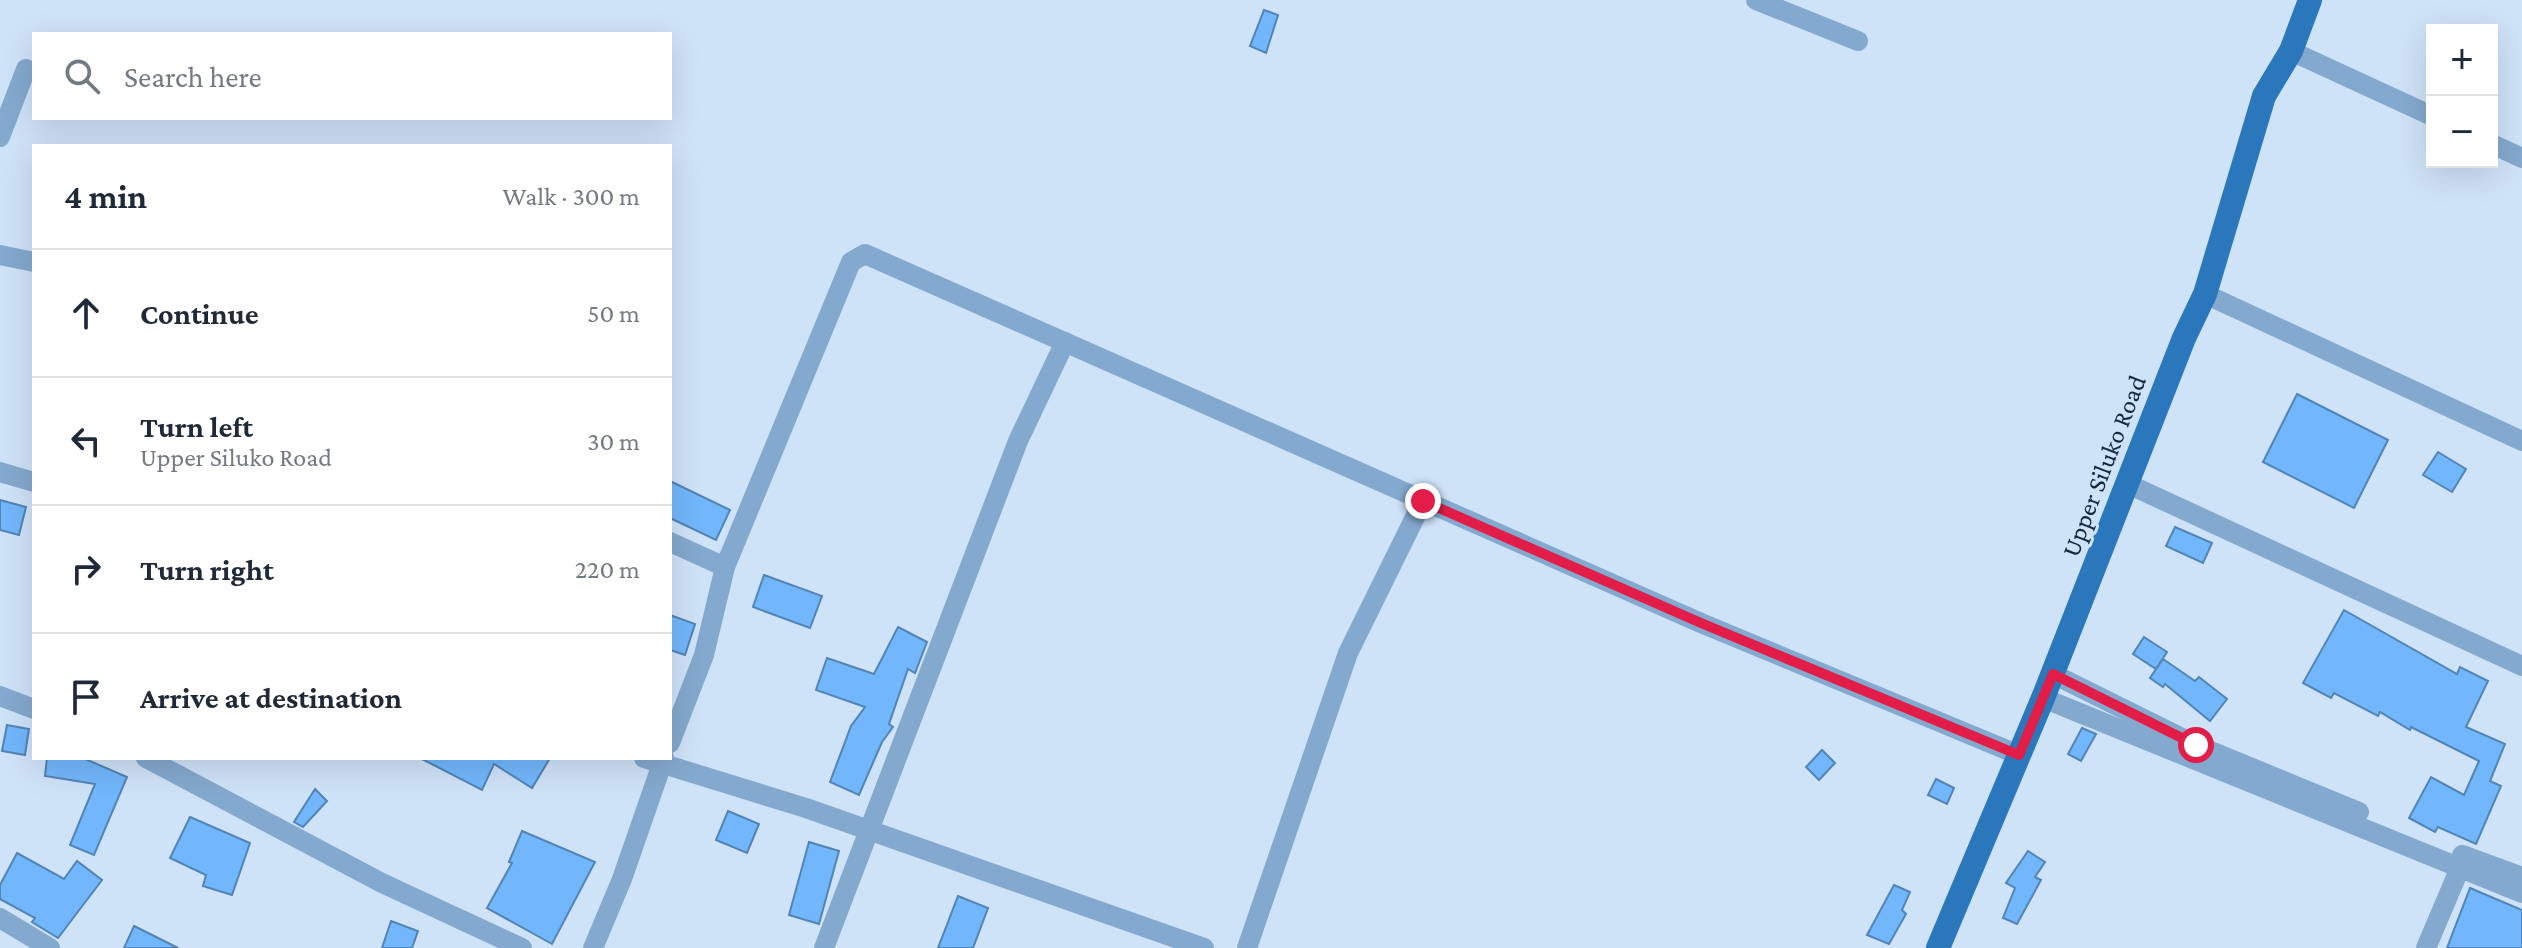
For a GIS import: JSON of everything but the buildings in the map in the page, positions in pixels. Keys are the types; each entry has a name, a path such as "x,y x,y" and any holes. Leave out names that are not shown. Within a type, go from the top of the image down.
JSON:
{"main road":[{"name":"Upper Siluko Road","path":"1944,947 2184,338 2205,294 2264,96 2291,51 2310,0"}],"street":[{"path":"1756,0 1858,41"},
{"path":"2291,51 2426,113"},
{"path":"0,137 26,69"},
{"path":"2498,147 2522,158"},
{"path":"672,738 704,655 725,567 851,262 865,254 1701,623 2019,755"},
{"path":"0,255 32,262"},
{"path":"2205,294 2522,441"},
{"path":"824,948 1018,441 1065,342"},
{"path":"0,472 32,481"},
{"path":"2128,484 2522,666"},
{"path":"1247,948 1348,653 1423,501"},
{"path":"672,543 725,567"},
{"path":"2053,674 2196,745 2459,860 2522,893"},
{"path":"0,696 32,708"},
{"path":"2043,698 2459,860 2522,877"},
{"path":"150,760 382,883 522,948"},
{"path":"593,948 622,879 656,760 806,808 1204,948"},
{"path":"2415,948 2459,860"},
{"path":"2426,948 2459,860"},
{"path":"0,918 50,948"}],"route":[{"path":"1423,501 1701,623 2019,755 2053,674 2196,745"}]}
